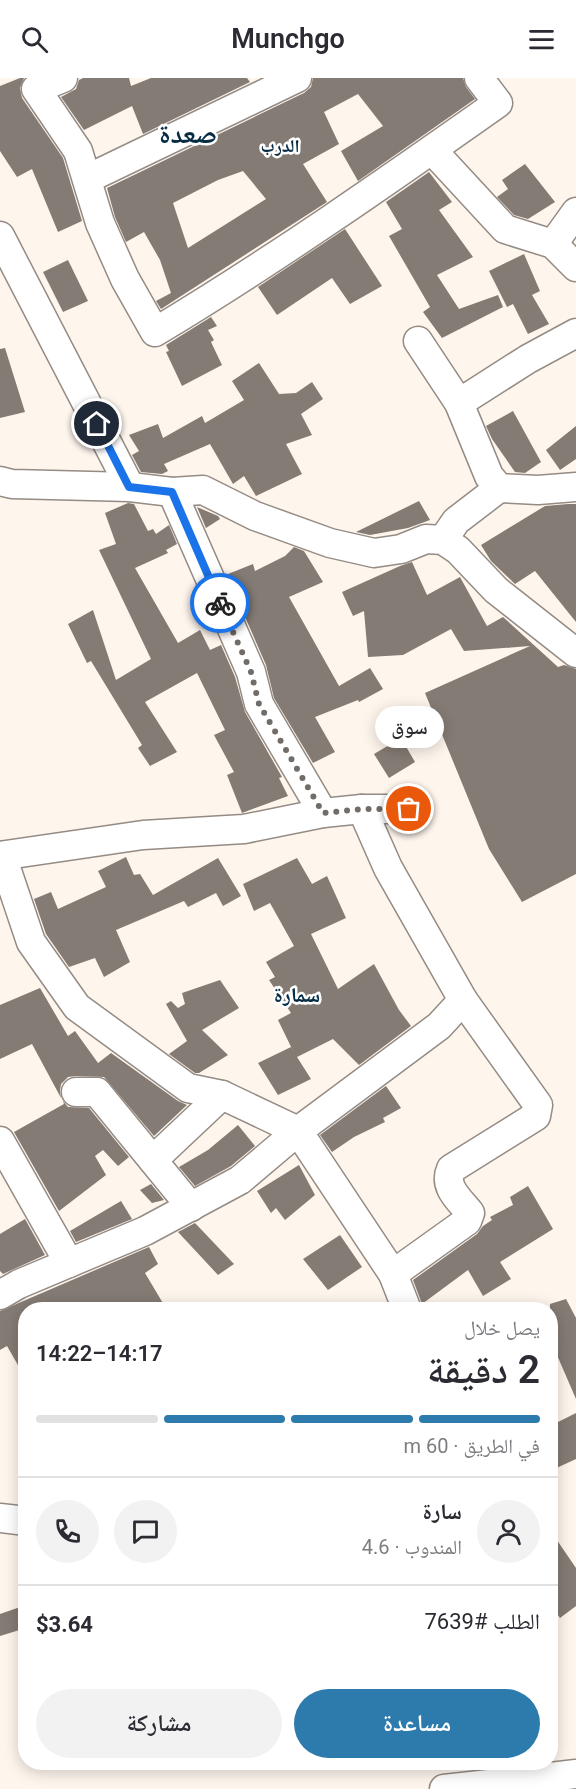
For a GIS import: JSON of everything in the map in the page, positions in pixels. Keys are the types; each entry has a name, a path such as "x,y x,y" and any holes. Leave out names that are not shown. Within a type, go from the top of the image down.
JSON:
{"street":[{"path":"63,78 36,89 78,151 100,223 125,279 155,332 221,292 498,103 480,78"},
{"path":"87,179 297,78"},
{"path":"432,150 505,229 553,244 576,267"},
{"path":"553,244 576,212"},
{"path":"0,236 129,487"},
{"path":"459,403 528,359 576,333"},
{"path":"418,341 459,403 489,476 499,488"},
{"path":"0,481 12,484 129,487 172,492 204,490 255,516 330,543 374,553 401,549 426,539 442,540 458,550 496,590 576,653"},
{"path":"442,540 456,521 499,488 538,490 576,487"},
{"path":"172,492 251,672 259,704 323,813"},
{"path":"362,809 388,868 463,1000 538,1105 536,1116 451,1169 448,1185 470,1213 467,1221 393,1274"},
{"path":"404,1302 393,1274 298,1131 222,1095 188,1088 77,1007 31,942 1,856 142,835 244,829 323,813 362,809 409,809"},
{"path":"0,1295 19,1284 145,1231 240,1180 298,1131 439,1026 463,1000"},
{"path":"76,1092 97,1092 190,1207"},
{"path":"153,1160 222,1095"},
{"path":"0,1141 69,1263"},
{"path":"0,1518 18,1520"},
{"path":"444,1789 576,1774"}],"building":[{"path":"24,78 20,88 22,98 63,158 82,221 58,232 32,169 17,177 0,151 0,86"},
{"path":"83,78 129,78 131,86 151,78 247,78 250,82 143,134 132,106 84,130 61,97 76,89 79,80"},
{"path":"313,78 463,78 466,87 475,99 358,181 341,151 383,126 358,94 324,112 339,144 303,164 327,202 161,309 156,301 171,293 160,260 144,232 126,242 115,217 107,188 304,93 311,87","holes":["243,171 266,199 188,248 173,203 218,180"]},
{"path":"525,164 555,202 528,219 514,215 497,197 508,189 502,180"},
{"path":"429,172 452,202 439,210 473,257 437,275 459,309 498,295 503,307 442,338 423,312 430,307 389,236 402,229 386,202"},
{"path":"345,229 382,286 350,304 332,278 277,315 258,287"},
{"path":"524,254 540,291 532,295 549,324 528,334 513,304 507,307 489,271"},
{"path":"68,260 88,301 63,312 43,272"},
{"path":"211,317 217,326 208,330 214,340 211,342 222,365 182,386 166,352 169,351 166,345"},
{"path":"5,348 25,412 0,418 0,349"},
{"path":"259,363 279,394 296,393 312,382 323,399 301,414 312,435 286,444 302,474 256,496 244,476 233,484 210,444 164,464 168,471 162,474 141,472 132,455 139,451 129,435 158,424 163,438 202,416 205,423 244,400 232,381"},
{"path":"513,411 541,462 525,473 515,472 492,439 486,426"},
{"path":"576,426 576,459 560,470 546,450"},
{"path":"419,501 430,520 408,528 370,535 356,532"},
{"path":"128,503 134,504 148,531 153,529 156,534 169,525 177,544 166,550 168,553 135,568 178,643 200,630 210,650 221,645 235,677 245,712 282,777 279,778 288,796 242,813 227,775 234,772 214,735 225,730 197,673 145,702 177,752 150,766 138,748 142,745 91,661 87,663 68,624 93,610 116,680 151,659 99,550 116,544 105,513"},
{"path":"576,504 576,622 535,571 515,584 491,561 481,545 545,506"},
{"path":"197,507 218,516 220,519 206,528"},
{"path":"294,547 304,551 323,582 289,597 339,686 370,668 383,689 359,702 358,700 315,717 335,752 313,763 274,698 266,665 232,587 235,585 228,574 253,564 255,571 285,556"},
{"path":"412,562 427,595 460,577 487,626 503,617 558,667 564,665 576,669 576,874 522,902 489,849 425,693 530,646 464,651 451,629 403,655 368,657 364,611 353,616 342,592"},
{"path":"401,738 415,762 389,778 374,754"},
{"path":"126,857 134,875 140,874 153,895 218,858 241,896 223,906 216,893 188,907 184,901 116,930 130,962 104,977 95,958 69,967 46,934 34,899 51,892 58,909 106,887 98,871"},
{"path":"297,858 312,884 327,876 346,918 311,934 338,989 374,964 399,1010 411,1026 359,1065 333,1039 297,1057 311,1079 278,1095 258,1063 291,1047 294,1053 278,1020 291,1013 269,980 275,977 266,962 294,946 270,903 254,911 243,884"},
{"path":"220,980 239,1008 202,1030 228,1055 199,1073 195,1073 169,1054 187,1041 166,1004 171,1001 178,1008 185,1004 182,993"},
{"path":"40,988 68,1036 75,1031 98,1063 111,1053 187,1105 154,1136 104,1077 68,1077 61,1084 61,1098 32,1044 0,1059 0,1005"},
{"path":"386,1086 401,1108 383,1118 385,1122 354,1137 332,1152 320,1135"},
{"path":"63,1101 68,1107 89,1108 129,1157 118,1166 103,1150 95,1156 106,1175 59,1211 14,1132 64,1104"},
{"path":"238,1125 255,1146 231,1166 195,1186 179,1167 208,1150"},
{"path":"299,1165 315,1195 285,1220 276,1208 271,1213 257,1191"},
{"path":"151,1184 164,1200 152,1203 140,1190"},
{"path":"528,1186 553,1229 500,1262 511,1279 483,1296 468,1270 425,1302 421,1302 413,1280 477,1234 492,1220 490,1217 513,1205 510,1197"},
{"path":"121,1201 132,1219 76,1242 70,1231"},
{"path":"25,1219 45,1255 3,1274 0,1271 0,1234"},
{"path":"195,1223 234,1264 218,1275 178,1232"},
{"path":"340,1235 362,1267 328,1290 303,1259"},
{"path":"149,1247 158,1264 145,1273 162,1302 21,1302"},
{"path":"566,1299 576,1318 576,1399 558,1357 556,1302"},
{"path":"18,1303 18,1365 7,1346 0,1350 0,1311"},
{"path":"576,1413 576,1459 558,1467 558,1422"},
{"path":"558,1542 576,1568 576,1606 560,1618 558,1615"},
{"path":"18,1608 18,1630 0,1636 0,1614"}],"way so far":[{"path":"220,603 251,672 259,704 323,813 362,809 409,809"}],"place":[{"name":"سوق","path":"409,809"}],"district":[{"name":"صعدة","path":"188,134"},
{"name":"الدرب","path":"280,145"},
{"name":"سمارة","path":"297,995"}],"route":[{"path":"97,424 129,487 172,492 220,603"}]}
